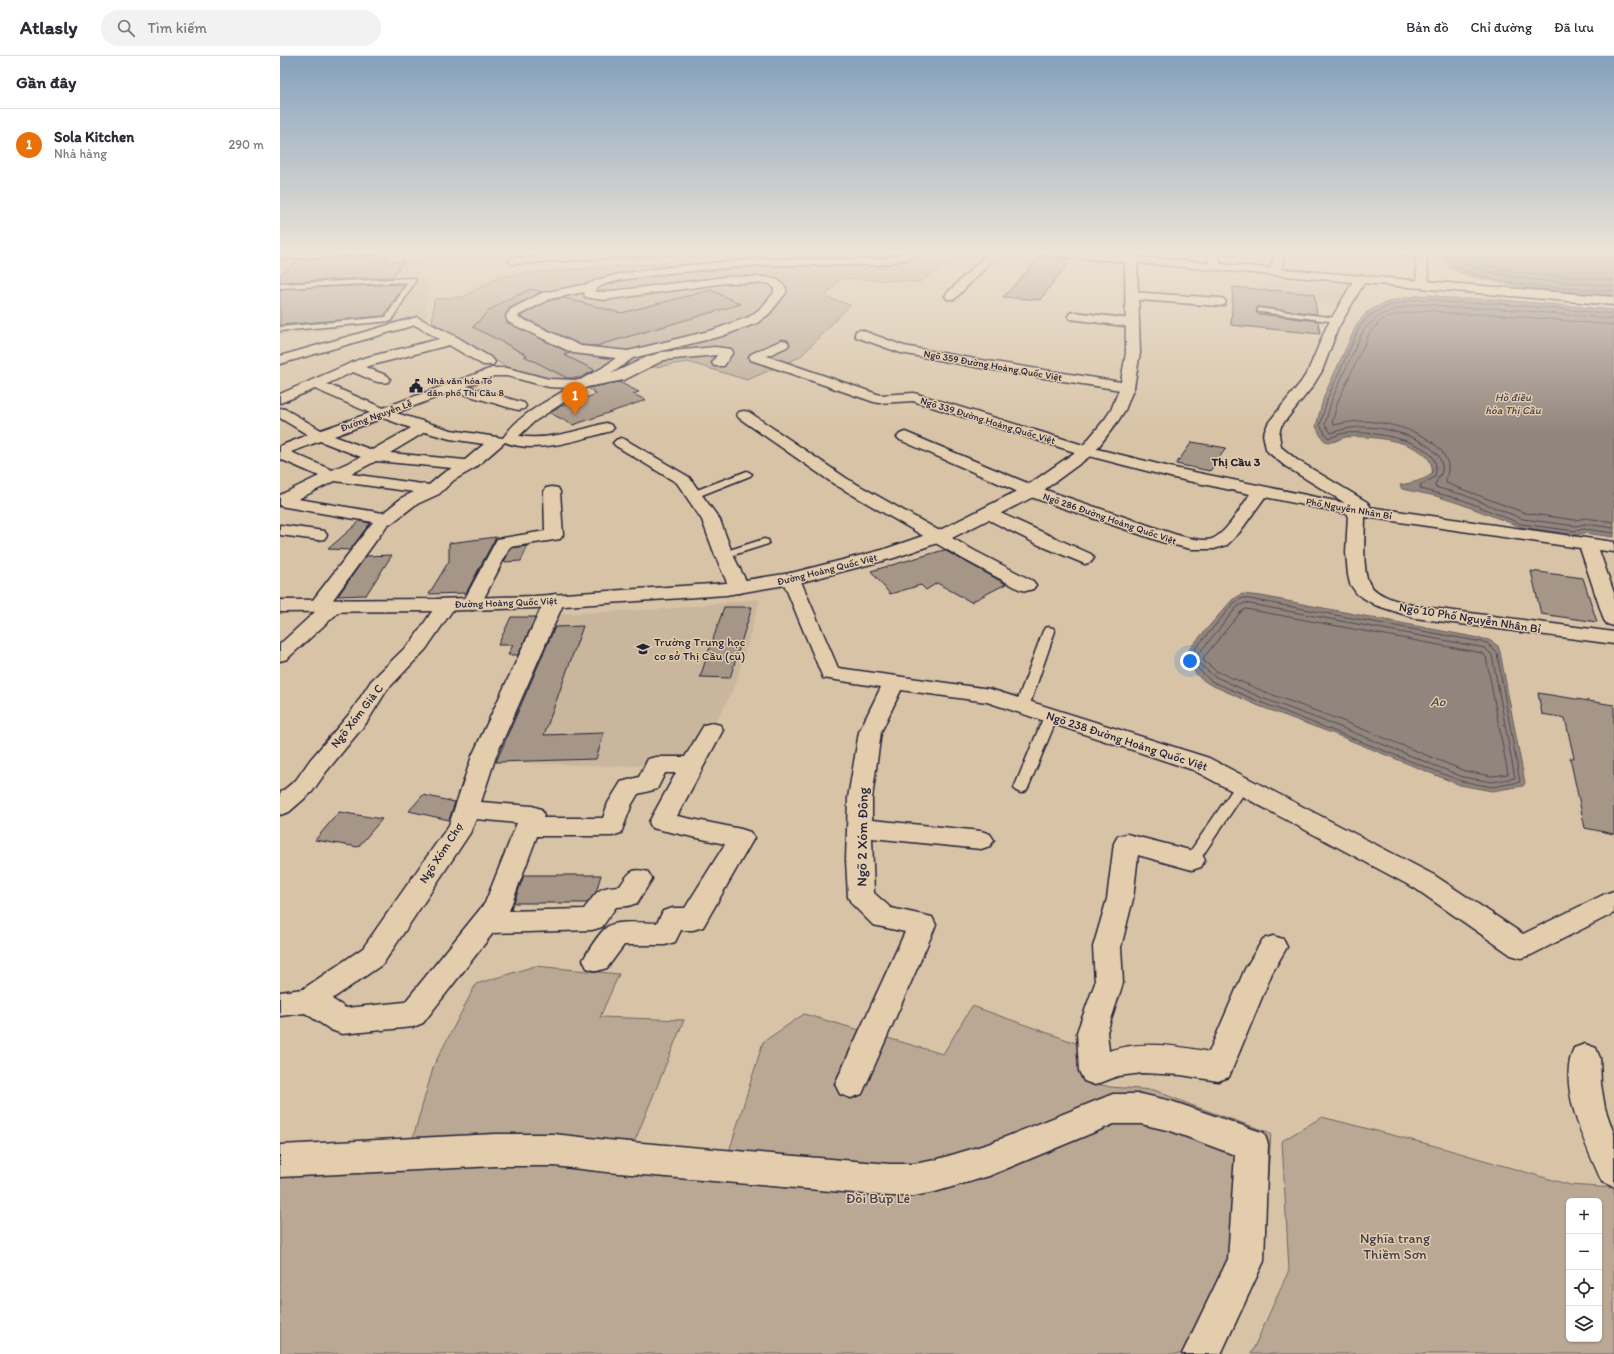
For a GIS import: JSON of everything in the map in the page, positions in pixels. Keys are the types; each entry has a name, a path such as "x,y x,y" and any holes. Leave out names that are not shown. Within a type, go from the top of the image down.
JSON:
{"street":[{"path":"518,312 512,316 512,320 578,350 628,355 717,333 753,320 763,312"},
{"name":"Đường Hoàng Quốc Việt","path":"280,606 472,604 555,600 739,587 791,579 888,554 939,537 1031,491 1087,451 1111,421 1118,410 1128,387 1133,353 1132,312"},
{"path":"1341,312 1336,320 1315,371 1307,384 1274,425 1271,434 1274,449 1291,463 1366,512"},
{"path":"1074,316 1132,323"},
{"path":"301,390 288,367 342,342 417,321 488,362"},
{"name":"Ngõ 359 Đường Hoàng Quốc Việt","path":"861,334 902,348 974,363 1128,387"},
{"path":"280,399 359,365 452,340"},
{"path":"342,342 359,365 383,379"},
{"path":"387,343 403,353"},
{"name":"Ngõ 339 Đường Hoàng Quốc Việt","path":"782,344 756,357 879,399 914,397 1087,451"},
{"path":"583,384 619,377 652,360 675,354 715,351 726,352 719,363"},
{"path":"606,428 544,441 523,442 514,441 510,438 516,430 530,418 583,384 607,371 628,355"},
{"name":"Đường Nguyễn Lễ","path":"280,452 483,374 498,371 549,383 583,384"},
{"path":"280,501 386,519 409,502 433,490 448,477 469,465 498,441 482,441 421,428 314,384"},
{"path":"454,386 518,406"},
{"path":"280,412 320,436 373,456 469,465"},
{"path":"744,414 840,481 969,555 1026,585"},
{"path":"280,501 373,456 421,428"},
{"name":"Ngõ 286 Đường Hoàng Quốc Việt","path":"906,436 1031,491 1168,538 1191,544 1215,544 1227,537 1260,492"},
{"path":"621,443 683,480 711,520 724,555 739,587"},
{"name":"Phố Nguyễn Nhân Bỉ","path":"1087,451 1260,492 1366,512 1614,547"},
{"path":"280,452 332,476 433,490"},
{"path":"472,604 503,543 554,535 552,492"},
{"name":"Ngõ 10 Phố Nguyễn Nhân Bỉ","path":"1366,512 1356,571 1362,589 1389,605 1415,612 1614,638"},
{"path":"989,513 1045,541 1085,558"},
{"path":"282,652 327,606 380,524"},
{"path":"280,530 318,536"},
{"path":"1587,543 1614,620"},
{"name":"Ngõ 238 Đường Hoàng Quốc Việt","path":"791,579 830,673 990,696 1201,764 1425,882 1522,947 1614,901"},
{"name":"Ngõ Xóm Chợ","path":"280,1004 309,1000 373,956 461,827 484,756 555,600"},
{"name":"Ngõ Xóm Già C","path":"280,806 304,786 318,766 359,717 379,686 419,645 446,605"},
{"name":"Ngõ 2 Xóm Đông","path":"851,1084 922,925 883,917 861,897 860,798 870,732 894,682"},
{"path":"596,960 616,934 665,934 673,918 693,918 740,838 661,822 712,730"},
{"path":"527,827 612,827 620,803 630,788 649,783 656,765 693,765"},
{"path":"309,1000 342,1021 412,1014 455,963 497,908 532,815 466,810"},
{"path":"860,828 981,840"},
{"path":"1192,860 1127,843 1120,899 1107,947 1110,983 1092,1032 1095,1071 1118,1063 1142,1060 1186,1061 1218,1067 1259,969 1273,947"},
{"path":"486,923 592,919 608,897 628,896 639,879"},
{"path":"1585,1058 1586,1092 1594,1126 1610,1158 1614,1171"},
{"path":"280,1161 494,1150 554,1150 607,1156 890,1180 914,1180 935,1176 989,1160 1113,1110 1142,1109 1170,1116 1252,1144 1246,1261 1201,1354"}],"lane":[{"path":"280,330 388,319 393,312"},
{"path":"1273,312 1336,320"},
{"path":"693,494 748,474"},
{"path":"724,555 764,542"},
{"path":"1022,707 1049,631"},
{"path":"1021,788 1051,716"},
{"path":"1192,860 1242,786"}],"shaded area":[{"path":"280,312 427,312 427,318 280,336"},
{"name":"Trường Trung học cơ sở Thị Cầu (cũ)","path":"760,599 736,684 693,765 603,766 488,762 556,614 666,609"}],"green space":[{"path":"433,312 844,312 800,357 747,380 688,362 642,369 588,380 553,380 507,367 473,348 432,322"},
{"name":"Đồi Búp Lê","path":"535,966 619,974 600,1017 684,1020 623,1170 720,1181 763,1042 804,1014 943,1054 972,1006 1076,1043 1094,1083 1110,1087 1154,1090 1191,1105 1271,1133 1261,1269 1220,1354 280,1354 280,1155 410,1148 434,1065 476,984"},
{"name":"Nghĩa trang Thiềm Sơn","path":"1322,1117 1439,1147 1570,1185 1614,1188 1614,1354 1251,1354 1289,1270 1282,1141"}],"water":[{"name":"Hồ điều hòa Thị Cầu","path":"1367,312 1614,312 1614,537 1584,533 1577,535 1521,527 1436,496 1402,489 1400,485 1420,480 1432,474 1431,463 1424,454 1413,447 1399,442 1369,437 1346,437 1331,442 1324,440 1316,426 1324,396 1357,324"},
{"name":"Ao","path":"1242,594 1261,596 1489,640 1498,646 1525,783 1523,786 1492,791 1460,785 1337,735 1259,706 1209,684 1200,678 1187,663 1187,655 1191,647 1232,600"}],"building":[{"path":"280,312 387,312 384,316 280,325"},
{"path":"487,312 507,312 505,315 507,322 570,353 564,355 595,370 580,378 567,378 524,356 527,355 473,327"},
{"path":"528,312 616,312 621,313 627,312 715,312 596,346 581,345 520,316"},
{"path":"1232,312 1256,312 1258,314 1318,321 1320,334 1231,325"},
{"path":"1297,312 1317,312 1317,314"},
{"path":"619,382 639,392 633,394 646,400 573,425 550,413 561,406 597,394 588,388"},
{"path":"1192,442 1226,448 1210,471 1176,464"},
{"path":"360,521 370,523 350,550 328,549"},
{"path":"496,537 466,593 429,594 449,561 449,543"},
{"path":"528,546 521,561 504,562 511,548"},
{"path":"944,550 1006,584 971,602 937,583 926,590 921,585 890,594 871,571"},
{"path":"392,555 366,595 338,596 366,556"},
{"path":"1531,571 1583,578 1597,622 1541,614"},
{"path":"724,607 752,607 730,678 700,677"},
{"path":"511,617 536,617 518,655 508,655 513,645 498,645"},
{"path":"583,626 544,735 604,733 596,759 496,762 555,627"},
{"path":"1538,693 1614,705 1614,834 1585,828 1570,758 1574,758 1565,718 1542,714"},
{"path":"423,795 455,802 449,820 409,811"},
{"path":"339,812 382,819 358,847 315,840"},
{"path":"524,875 601,875 596,892 587,903 514,903"}],"place":[{"name":"Nhà văn hóa Tổ dân phố Thị Cầu 8","path":"416,386"},
{"name":"Sola Kitchen","path":"575,415"},
{"name":"Trường Trung học cơ sở Thị Cầu (cũ)","path":"643,649"}],"district":[{"name":"Thị Cầu 3","path":"1236,462"}]}
